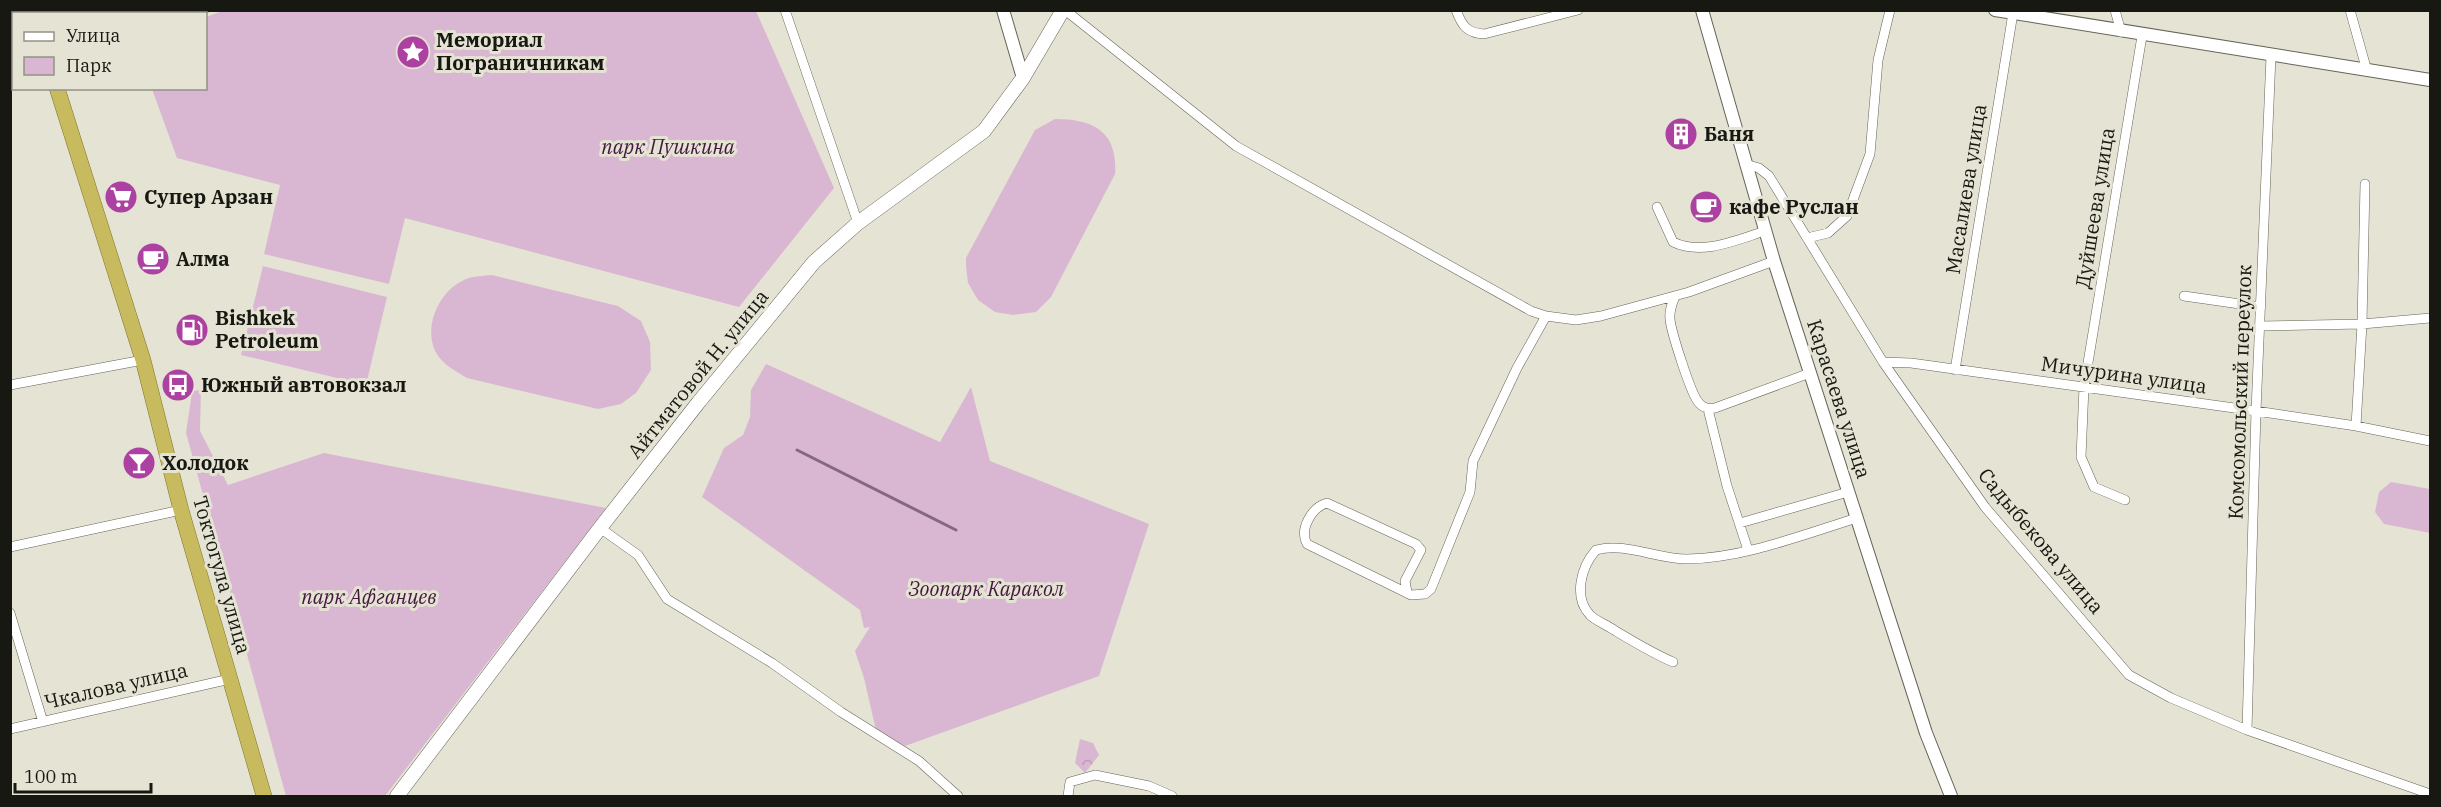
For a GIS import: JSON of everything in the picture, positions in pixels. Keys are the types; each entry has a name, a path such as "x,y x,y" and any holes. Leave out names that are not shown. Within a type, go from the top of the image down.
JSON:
{"highway":[{"name":"Токтогула улица","path":"58,90 143,360 181,510 264,796"}],"main road":[{"name":"Айтматовой Н. улица","path":"397,796 600,528 698,403 814,262 858,223 984,130 1023,78 1064,10"}],"street":[{"path":"784,10 858,223"},
{"path":"1003,10 1023,78"},
{"path":"1064,10 1236,146 1531,311 1546,316 1576,320 1601,316 1675,296 1774,261"},
{"path":"1456,10 1460,22 1472,33 1484,34 1578,10"},
{"name":"Карасаева улица","path":"1702,10 1774,261 1926,733 1951,796"},
{"path":"1807,238 1828,233 1847,216 1851,206 1869,154 1878,60 1890,10"},
{"path":"1995,10 2142,36 2430,81"},
{"path":"2115,10 2121,32"},
{"path":"2350,10 2367,71"},
{"name":"Масалиева улица","path":"1955,370 2013,13"},
{"name":"Дуйшеева улица","path":"2126,500 2094,487 2081,457 2084,387 2142,36"},
{"name":"Комсомольский переулок","path":"2247,730 2256,411 2271,56"},
{"name":"Садыбекова улица","path":"1745,164 1759,168 1769,176 1883,362 1984,507 2129,675 2171,698 2247,730 2430,794"},
{"path":"2356,426 2362,324 2365,184"},
{"path":"1657,207 1673,242 1682,246 1719,246 1765,231"},
{"path":"1675,296 1670,317 1672,331 1694,396 1708,409 1726,486 1748,550"},
{"path":"2184,296 2261,307"},
{"path":"1407,592 1405,581 1421,550 1416,544 1327,503 1315,510 1304,531 1307,544 1407,592 1418,596 1431,589 1470,492 1473,461 1517,368 1546,316"},
{"path":"2261,326 2362,324 2430,318"},
{"path":"10,385 143,360"},
{"name":"Мичурина улица","path":"1883,362 1911,363 2256,411 2356,426 2430,441"},
{"path":"1708,409 1749,397 1810,373"},
{"path":"1740,523 1848,492"},
{"path":"10,546 181,510"},
{"path":"1672,662 1651,653 1591,616 1584,605 1581,585 1586,562 1596,550 1606,547 1623,548 1684,559 1708,558 1748,550 1857,518"},
{"path":"600,528 638,555 667,599 772,663 841,712 919,761 958,796"},
{"path":"10,613 43,722"},
{"name":"Чкалова улица","path":"10,729 230,679"},
{"path":"1068,796 1070,782 1095,775 1149,786 1172,796"}],"green space":[{"name":"парк Пушкина","path":"225,10 756,11 834,188 739,307 405,218 389,284 264,254 280,185 177,158 152,90 207,90 207,17"},
{"path":"1055,119 1081,122 1101,131 1108,138 1112,148 1115,174 1051,297 1036,312 1013,315 995,312 978,300 968,283 966,258 1035,130"},
{"path":"263,266 387,297 366,385 241,355"},
{"path":"492,275 618,306 641,321 650,342 651,370 636,393 621,404 598,409 467,378 449,366 435,351 432,340 431,329 437,308 450,289 459,283 472,277"},
{"name":"Зоопарк Каракол","path":"766,364 940,442 971,387 990,461 1149,524 1099,676 905,746 876,730 855,651 870,627 864,628 860,610 702,497 724,448 743,435 750,417 751,390"},
{"name":"парк Афганцев","path":"201,389 200,431 228,485 324,453 606,508 385,796 286,796 186,433 192,392"},
{"path":"2391,482 2430,489 2430,533 2384,524 2375,512 2379,492"},
{"path":"1080,739 1093,743 1099,755 1085,773 1075,763"}],"waterway":[{"path":"797,450 956,530"}],"place":[{"name":"Мемориал Пограничникам","path":"413,52"},
{"name":"Баня","path":"1681,134"},
{"name":"Супер Арзан","path":"121,197"},
{"name":"кафе Руслан","path":"1706,207"},
{"name":"Алма","path":"153,259"},
{"name":"Bishkek Petroleum","path":"192,330"},
{"name":"Южный автовокзал","path":"178,385"},
{"name":"Холодок","path":"139,463"}]}
